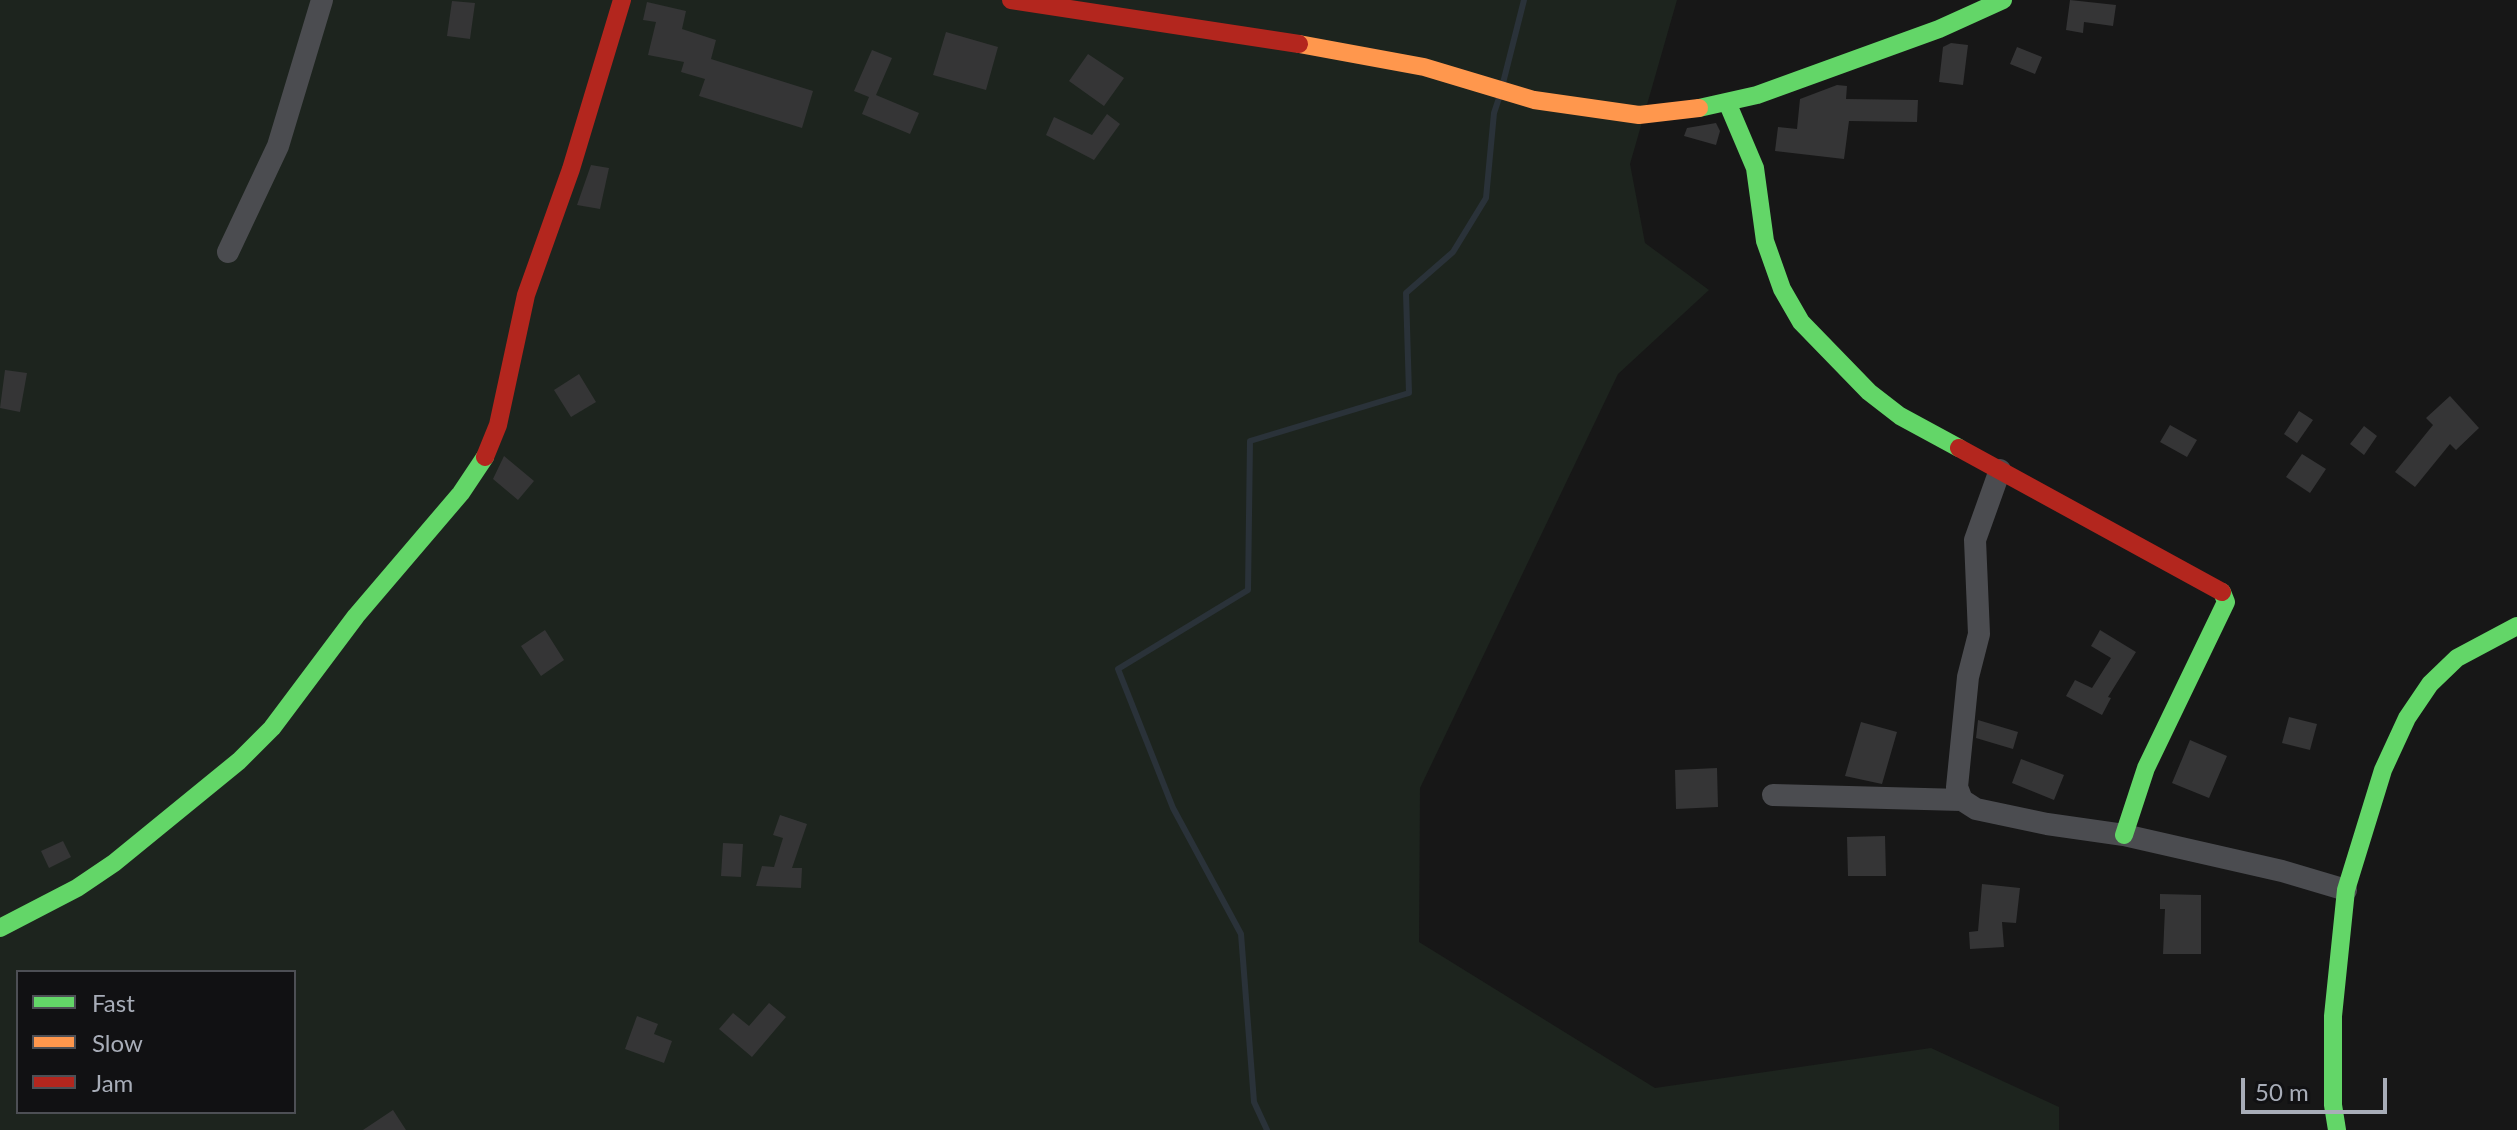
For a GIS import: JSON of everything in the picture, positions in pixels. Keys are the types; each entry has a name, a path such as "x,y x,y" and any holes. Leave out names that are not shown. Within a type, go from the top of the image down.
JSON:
{"street":[{"path":"228,252 278,146 322,0"},
{"path":"0,928 77,888 114,863 239,761 272,728 356,616 461,493 482,463 498,425 526,295 571,169 622,0"},
{"path":"1011,0 1424,67 1534,100 1639,115 1700,108 1757,95 1939,29 2003,0"},
{"path":"1727,102 1755,168 1765,241 1782,289 1801,322 1869,392 1900,416 2088,516 2224,594 2226,602 2146,768 2124,835"},
{"path":"1962,800 1957,787 1966,692 1979,634 1975,540 2000,470"},
{"path":"2337,1130 2333,1105 2333,1016 2346,890 2383,770 2407,718 2430,684 2457,658 2517,626"},
{"path":"1773,795 1962,800 1976,809 2047,824 2124,835 2282,871 2346,890"}],"shaded area":[{"path":"0,0 1677,0 1630,164 1645,243 1709,290 1618,374 1420,788 1419,942 1655,1088 1931,1048 2059,1107 2059,1130 0,1130"}],"building":[{"path":"2070,0 2116,5 2113,26 2084,22 2083,33 2066,30"},
{"path":"452,1 475,3 470,39 447,36"},
{"path":"647,2 686,11 682,29 716,40 711,59 813,91 802,128 699,96 705,79 681,72 684,62 648,55 656,22 643,20"},
{"path":"946,32 998,47 986,90 933,75"},
{"path":"1951,43 1968,45 1963,85 1939,82 1943,47"},
{"path":"2017,47 2042,57 2035,74 2010,64"},
{"path":"872,50 892,58 876,95 919,113 910,134 862,114 869,97 854,91"},
{"path":"1088,54 1124,78 1104,106 1069,81"},
{"path":"1837,85 1847,86 1846,99 1918,100 1917,122 1849,121 1844,159 1775,151 1778,127 1797,129 1800,99"},
{"path":"1107,114 1120,124 1094,160 1046,135 1054,117 1092,135"},
{"path":"1716,123 1720,131 1716,145 1684,136 1687,128"},
{"path":"591,165 609,168 600,209 577,205"},
{"path":"5,370 27,373 20,412 0,408"},
{"path":"579,374 596,402 571,417 554,390"},
{"path":"2450,396 2479,428 2456,450 2450,444 2415,487 2395,472 2433,425 2426,418"},
{"path":"2299,411 2313,420 2297,443 2284,434"},
{"path":"2170,425 2197,440 2187,457 2160,442"},
{"path":"2364,426 2377,436 2364,455 2350,444"},
{"path":"2302,454 2326,469 2310,493 2286,477"},
{"path":"504,456 534,481 518,500 493,479"},
{"path":"545,630 564,660 541,676 521,646"},
{"path":"2100,630 2136,652 2108,697 2111,698 2102,715 2066,696 2075,680 2092,688 2111,658 2091,646"},
{"path":"2289,717 2317,724 2310,750 2282,743"},
{"path":"1978,720 2018,732 2013,749 1976,738"},
{"path":"1861,722 1897,732 1882,784 1845,776"},
{"path":"2190,740 2227,756 2209,798 2172,783"},
{"path":"2021,759 2064,775 2054,800 2012,783"},
{"path":"1717,768 1718,807 1676,809 1675,770"},
{"path":"780,815 807,824 792,868 802,868 801,888 756,886 762,866 774,867 783,838 773,835"},
{"path":"1885,836 1886,876 1848,876 1847,837"},
{"path":"63,841 71,857 49,868 41,851"},
{"path":"723,843 743,844 741,877 721,876"},
{"path":"1982,884 2020,888 2016,923 2002,922 2004,947 1970,949 1969,932 1978,931"},
{"path":"2160,894 2201,895 2201,954 2163,954 2165,909 2160,909"},
{"path":"769,1003 786,1017 752,1057 719,1029 733,1013 749,1026"},
{"path":"637,1016 658,1024 654,1034 672,1041 664,1063 625,1049"},
{"path":"393,1110 406,1130 363,1130"}],"waterway":[{"path":"1503,83 1524,0"},
{"path":"1267,1130 1254,1102 1241,934 1173,808 1118,669 1248,590 1250,441 1409,393 1406,293 1453,252 1486,198 1494,113 1499,98"}],"traffic: fast":[{"path":"1699,108 1757,95 1939,29 2003,0"},
{"path":"1727,102 1755,168 1765,241 1782,289 1801,322 1869,392 1900,416 1959,448"},
{"path":"0,928 77,888 114,863 239,761 272,728 356,616 461,493 485,457"},
{"path":"2124,835 2146,768 2226,602 2222,592"},
{"path":"2337,1130 2333,1105 2333,1016 2346,890 2383,770 2407,718 2430,684 2457,658 2517,626"}],"traffic: slow":[{"path":"1299,44 1424,67 1534,100 1639,115 1699,108"}],"traffic: jam":[{"path":"485,457 498,425 526,295 571,169 622,0"},
{"path":"1011,0 1299,44"},
{"path":"1959,448 2222,592"}]}
